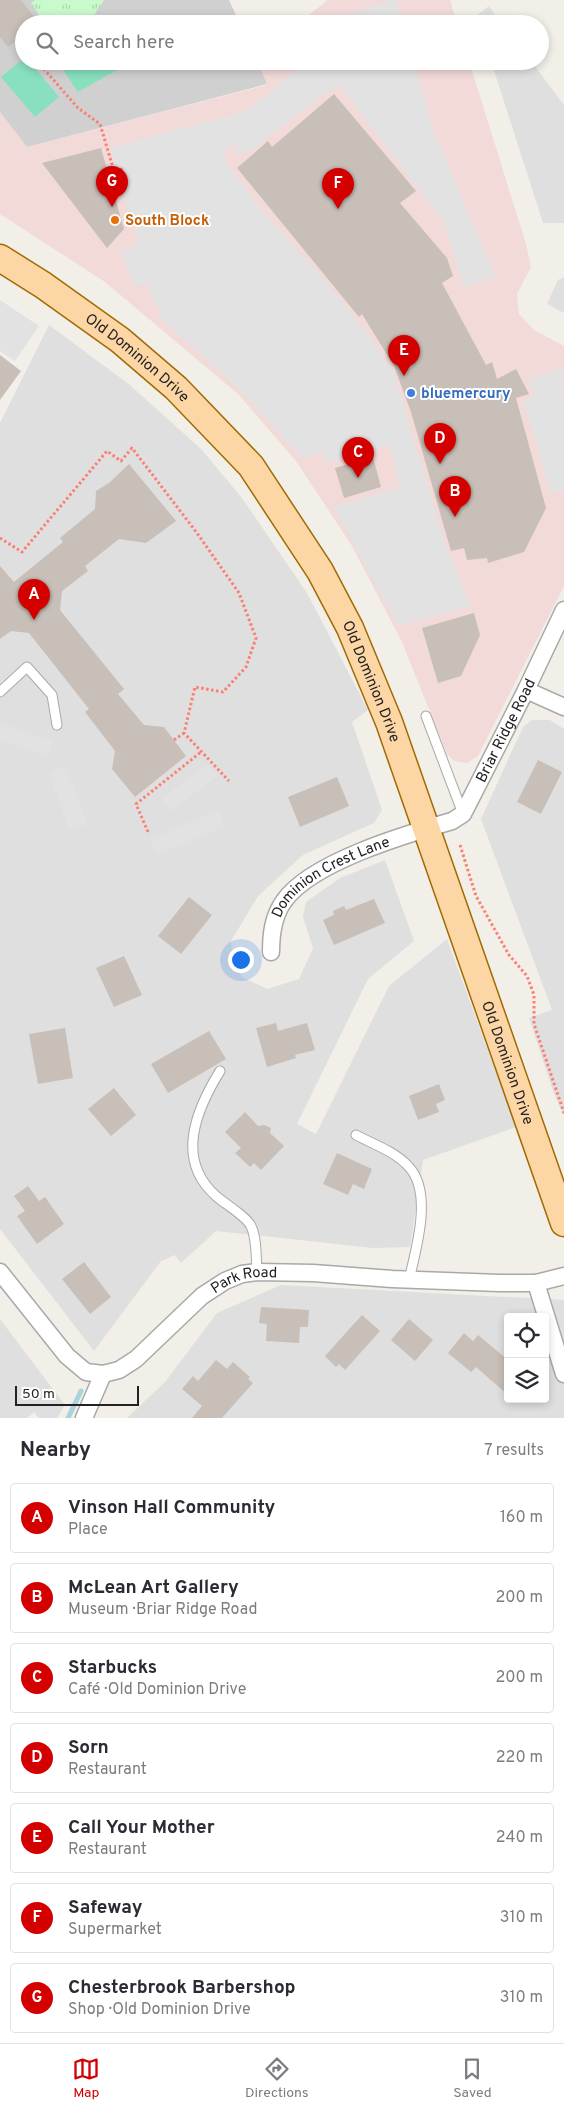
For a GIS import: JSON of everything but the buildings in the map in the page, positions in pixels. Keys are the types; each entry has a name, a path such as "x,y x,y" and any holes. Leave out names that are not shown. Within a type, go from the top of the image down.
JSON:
{"main road":[{"name":"Old Dominion Drive","path":"0,258 132,349 176,388 251,466 289,520 320,571 350,628 397,745 564,1223"}],"street":[{"name":"Briar Ridge Road","path":"463,814 564,610"},
{"path":"526,690 564,707"},
{"path":"425,829 452,821 463,814"},
{"name":"Dominion Crest Lane","path":"271,952 271,934 276,916 284,901 296,888 321,871 343,860 425,829"},
{"path":"0,1272 67,1356 86,1372 103,1374 84,1418"},
{"name":"Park Road","path":"103,1374 119,1370 136,1359 181,1315 218,1286 242,1274 257,1272 313,1273 499,1284 536,1283 564,1276"},
{"path":"536,1283 564,1374"}],"lane":[{"path":"0,692 27,667 52,694 57,725"},
{"path":"426,716 463,814"},
{"path":"220,1071 201,1106 193,1139 192,1152 196,1170 204,1185 250,1224 254,1238 257,1272"},
{"path":"356,1135 396,1157 410,1167 415,1176 421,1198 421,1224 409,1280"}],"path":[{"path":"45,70 78,108 100,124 114,171 123,169"},
{"path":"0,538 22,552 107,451 121,461 132,448 239,593 256,638 246,667 223,692 195,687 184,733 174,740"},
{"path":"184,733 229,782"},
{"path":"148,832 136,804 201,752"},
{"path":"460,845 476,896 509,955 527,976 534,994 534,1024 564,1113"}],"shaded area":[{"path":"0,0 229,0 236,15 15,15 15,70 261,70 267,84 27,147 0,112"},
{"path":"328,0 450,0 454,15 309,15"},
{"path":"396,0 400,15 348,15"},
{"path":"489,6 496,15 477,15"},
{"path":"261,70 472,70 526,244 531,267 517,294 519,314 534,330 564,346 564,586 478,756 467,763 454,761 447,754 402,642 352,546 296,461 238,394 105,282 0,214 0,112 27,147 267,85"},
{"path":"296,70 416,70 433,130 496,278 463,287 445,224 340,86 327,92 250,151 237,155 235,145 230,146 225,152 225,162 265,214 321,276 368,334 393,371 447,550 471,606 398,626 333,506 400,488 390,445 326,463 322,452 302,458 237,387 164,322 146,283 134,286 121,251 139,245 110,148 247,111"},
{"path":"494,70 538,70 564,105 564,223 543,223"},
{"path":"564,277 564,313 547,304 558,280"},
{"path":"0,300 39,326 15,361 0,351"},
{"path":"49,325 130,385 201,449 242,498 307,593 368,710 352,722 382,810 374,823 303,855 258,896 231,941 233,962 242,977 267,989 299,979 313,948 303,917 306,902 340,878 385,860 414,941 368,979 297,1124 316,1134 389,986 447,939 516,1127 423,1160 410,1247 373,1248 216,1231 181,1263 175,1255 161,1261 94,1351 0,1229 0,423"},
{"path":"563,368 564,490 551,494 523,400 534,396 529,379"},
{"path":"532,720 550,720 564,729 564,1116 554,1094 529,1018 552,1010 481,819 523,727"},
{"path":"0,723 53,741 47,756 0,740"},
{"path":"207,764 217,776 171,811 162,799"},
{"path":"66,766 87,824 69,830 49,772"},
{"path":"219,810 225,826 157,855 150,839"},
{"path":"281,1285 564,1300 564,1418 127,1418 165,1382 217,1313"},
{"path":"0,1319 65,1405 57,1418 39,1418 34,1412 27,1418 0,1418"}],"green space":[{"path":"35,0 104,0 94,15 39,15 31,3"},
{"path":"15,65 15,70 36,70 59,97 35,117 1,77"},
{"path":"63,70 117,70 78,92"}],"waterway":[{"path":"68,1418 81,1391"}],"place":[{"name":"Chesterbrook Barbershop","path":"112,207"},
{"name":"Safeway","path":"338,209"},
{"name":"South Block","path":"115,220"},
{"name":"Call Your Mother","path":"404,376"},
{"name":"bluemercury","path":"411,393"},
{"name":"Sorn","path":"440,464"},
{"name":"Starbucks","path":"358,478"},
{"name":"McLean Art Gallery","path":"455,517"},
{"name":"Vinson Hall Community","path":"34,620"}]}
